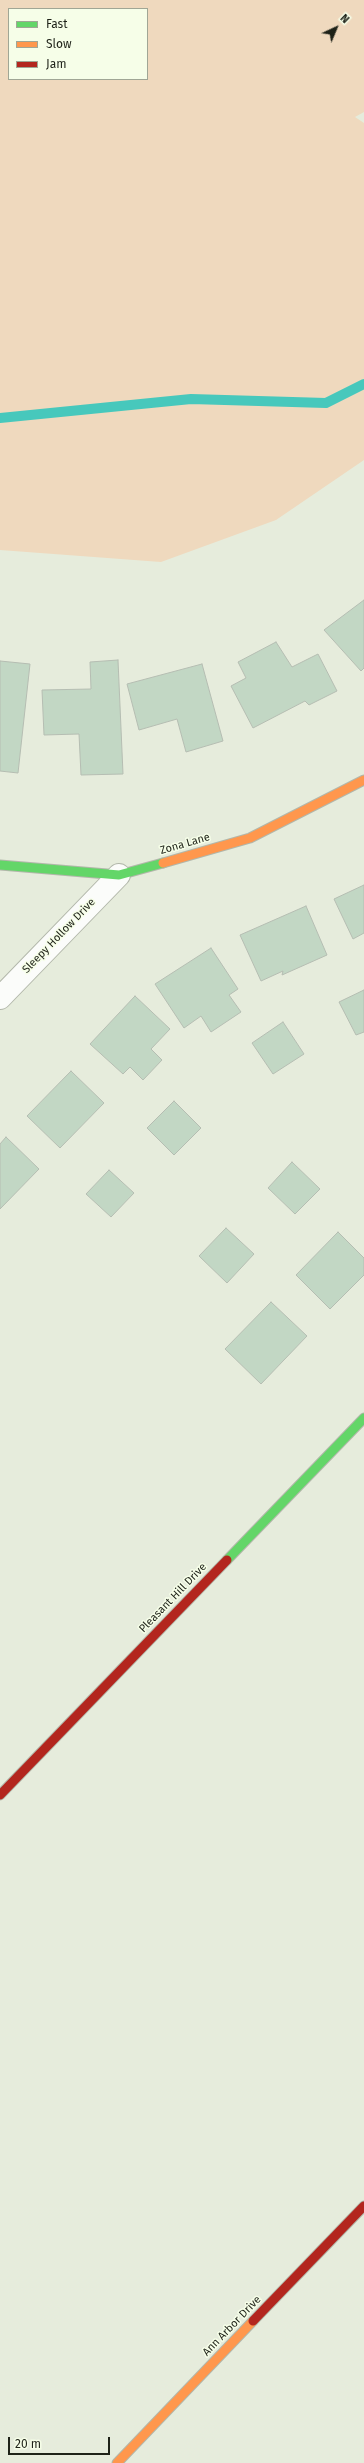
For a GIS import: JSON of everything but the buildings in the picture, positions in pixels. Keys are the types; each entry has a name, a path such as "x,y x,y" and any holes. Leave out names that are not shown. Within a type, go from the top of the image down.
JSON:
{"street":[{"name":"Zona Lane","path":"0,865 119,875 250,838 364,780"},
{"name":"Sleepy Hollow Drive","path":"0,998 119,875"},
{"name":"Pleasant Hill Drive","path":"0,1795 364,1418"},
{"name":"Ann Arbor Drive","path":"117,2463 364,2206"}],"shaded area":[{"path":"0,0 364,0 364,112 355,117 364,123 364,460 276,520 161,562 0,550"}],"waterway":[{"path":"0,418 191,399 326,403 364,384"}],"traffic: fast":[{"path":"0,865 119,875 163,863"},
{"path":"227,1560 364,1418"}],"traffic: slow":[{"path":"163,863 250,838 364,780"},
{"path":"117,2463 253,2321"}],"traffic: jam":[{"path":"0,1795 227,1560"},
{"path":"253,2321 364,2206"}]}
